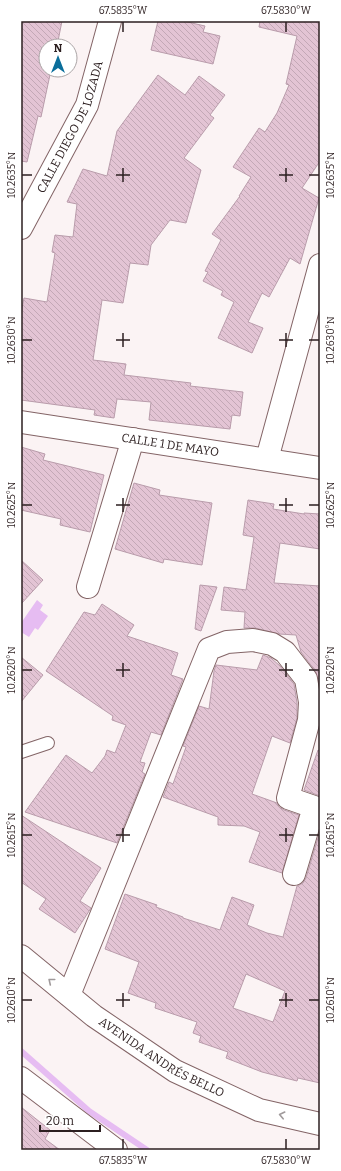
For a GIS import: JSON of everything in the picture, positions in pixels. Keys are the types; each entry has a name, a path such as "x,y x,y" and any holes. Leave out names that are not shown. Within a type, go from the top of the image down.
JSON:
{"street":[{"name":"CALLE DIEGO DE LOZADA","path":"21,228 87,105 110,21"},
{"path":"267,459 320,266"},
{"name":"CALLE 1 DE MAYO","path":"21,422 320,468"},
{"path":"88,587 133,439"},
{"path":"69,996 209,649 227,642 253,640 272,644 285,652 313,676 309,720 288,798 314,807 294,874"},
{"name":"AVENIDA ANDRÉS BELLO","path":"21,956 94,1016 174,1071 259,1110 320,1124"},
{"path":"21,1078 116,1150"}],"lane":[{"path":"21,752 48,743"}],"shaded area":[{"path":"37,600 43,605 40,610 48,616 38,630 35,628 29,637 21,632 21,623"}],"building":[{"path":"21,21 62,21 59,38 38,38 38,78 49,78 41,117 38,116 27,162 21,161"},
{"path":"158,21 183,21 205,26 203,32 220,36 213,64 151,50"},
{"path":"260,21 320,21 320,161 302,188 319,198 300,264 290,258 269,297 262,293 248,322 263,328 252,353 218,338 234,302 221,295 223,291 203,281 208,272 205,271 221,240 212,234 240,196 251,177 233,167 259,128 265,132 277,113 289,85 286,84 297,36 259,27"},
{"path":"158,75 185,95 199,76 225,95 210,115 214,118 184,158 201,170 186,223 170,220 151,245 148,265 130,263 123,303 102,300 93,360 126,364 124,375 191,383 190,386 243,392 240,416 232,415 230,429 149,420 151,402 117,399 114,418 94,415 95,410 21,400 21,313 24,298 47,302 55,253 52,252 55,235 73,237 77,204 67,202 83,169 107,176 117,131"},
{"path":"21,447 45,454 43,460 104,475 90,532 60,525 61,519 21,510"},
{"path":"134,483 160,490 159,495 212,503 202,565 164,559 163,563 115,549"},
{"path":"248,500 274,504 273,509 304,514 320,514 320,549 280,543 274,583 320,586 320,687 316,672 301,652 296,635 279,634 255,628 244,628 245,612 221,610 224,587 246,590 254,537 243,535"},
{"path":"21,560 43,580 21,604"},
{"path":"200,585 217,587 201,631 195,629"},
{"path":"102,604 134,625 127,636 178,653 171,675 183,679 161,735 151,732 140,762 145,763 142,772 145,774 117,843 25,812 66,755 92,773 105,756 107,750 115,753 126,725 112,720 113,716 46,671 84,612 95,615"},
{"path":"263,655 271,658 280,666 294,684 297,703 297,718 290,743 272,736 252,794 277,803 279,807 284,810 299,815 282,873 249,862 260,832 244,826 218,825 218,817 163,797 169,782 173,784 186,747 183,746 199,706 209,709 216,665 257,670"},
{"path":"21,657 43,675 21,702"},
{"path":"318,750 320,751 320,796 304,790"},
{"path":"21,815 101,868 80,901 91,908 75,933 39,909 46,899 21,882"},
{"path":"320,831 320,1083 298,1078 297,1081 262,1072 226,1058 228,1052 199,1042 201,1036 193,1033 197,1022 155,1008 156,1003 128,993 139,962 105,949 125,894 157,905 156,907 183,918 220,930 232,897 254,905 247,925 267,933 283,937 297,886 303,883 306,878","holes":["246,974 285,991 273,1022 233,1008"]},
{"path":"21,1107 50,1130 45,1139 60,1150 21,1150"}],"waterway":[{"path":"21,1051 89,1111 147,1150"}]}
